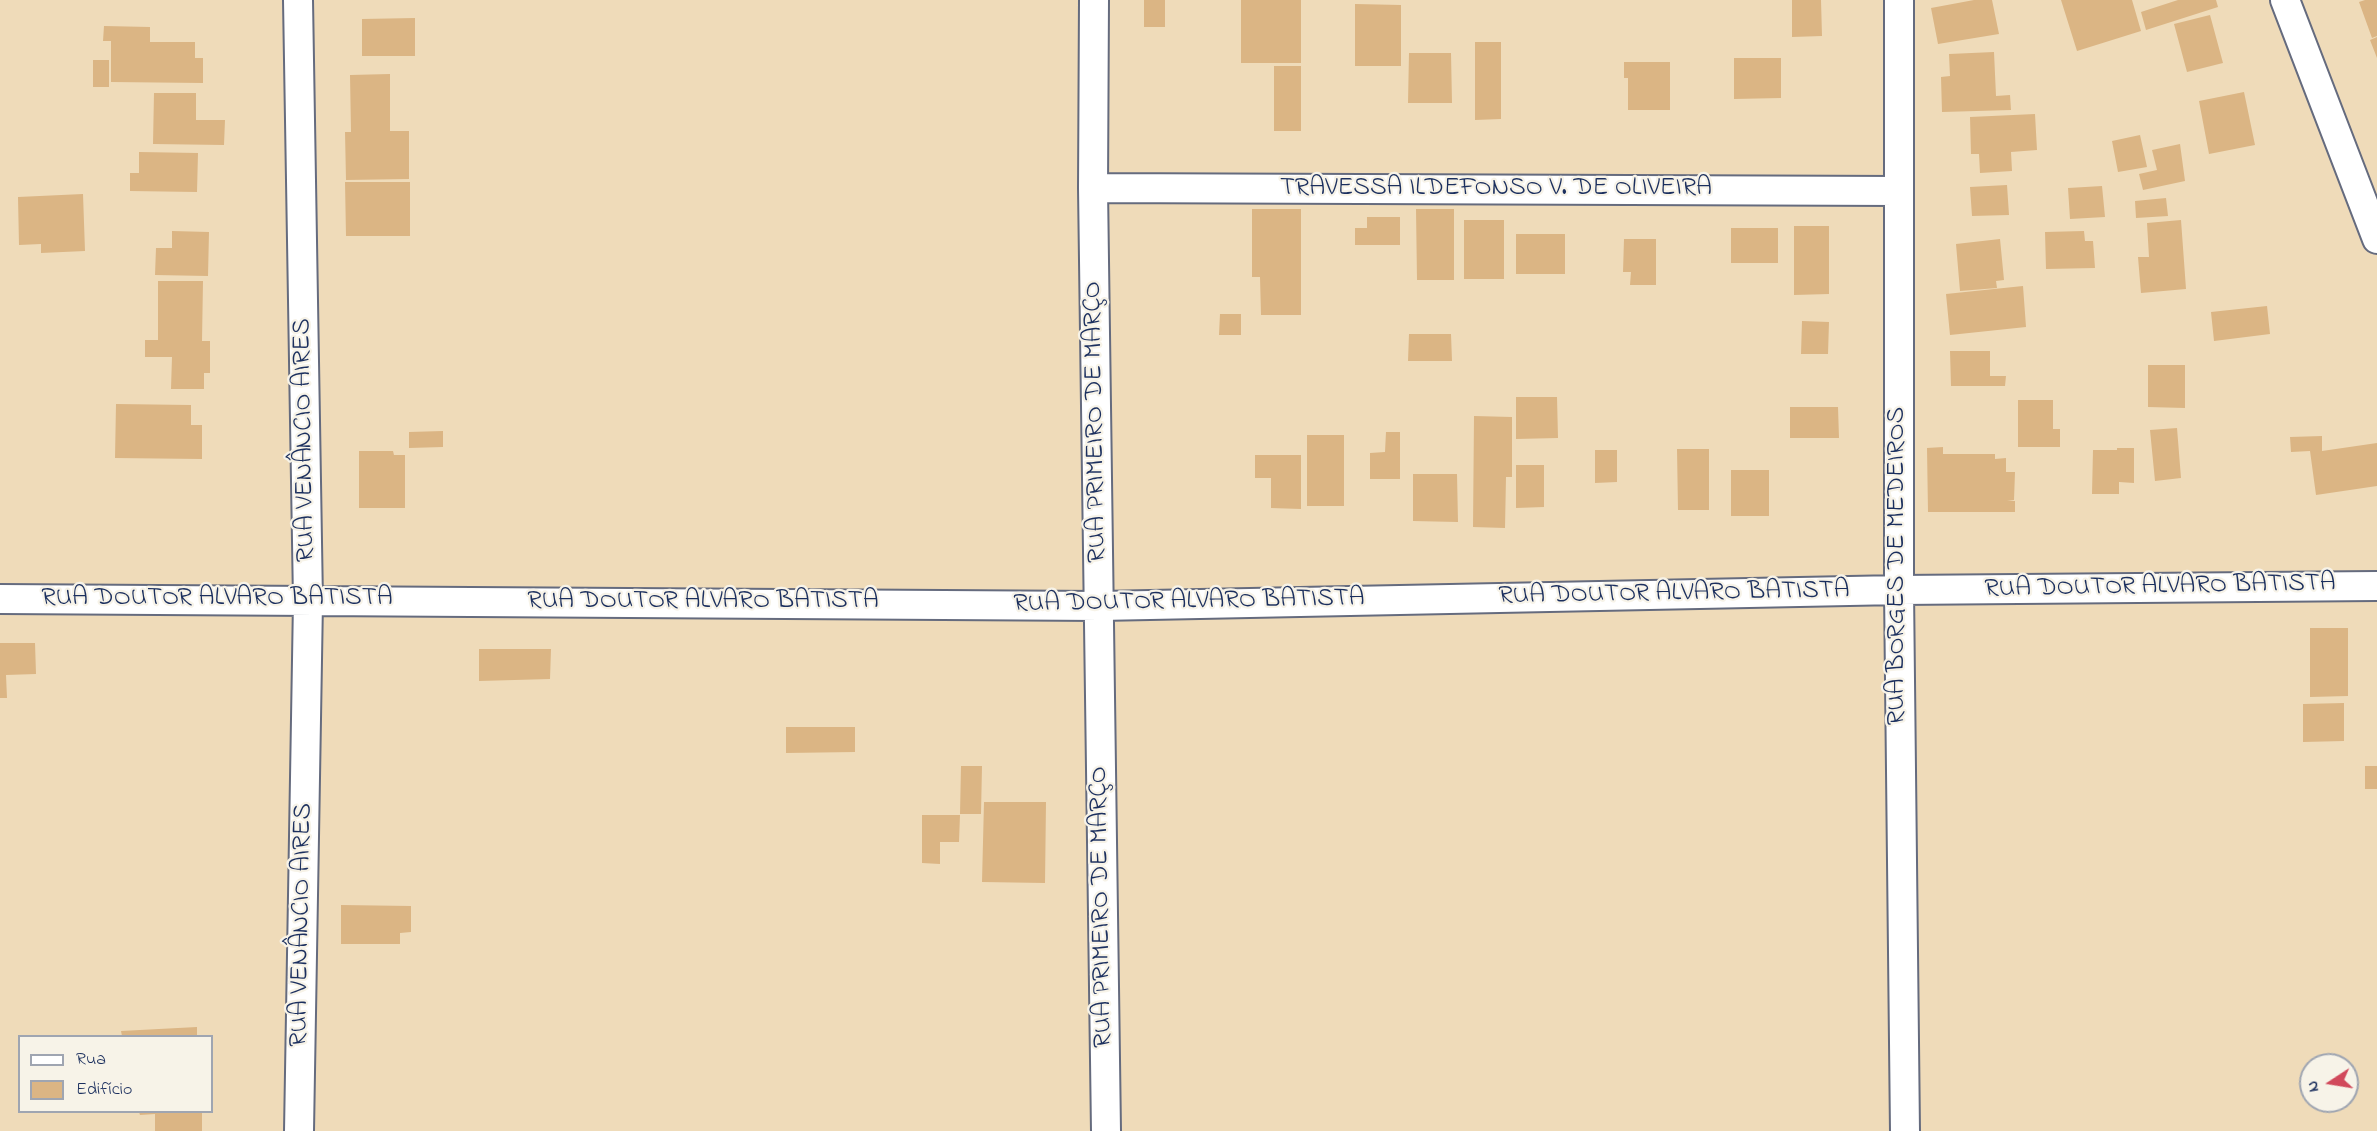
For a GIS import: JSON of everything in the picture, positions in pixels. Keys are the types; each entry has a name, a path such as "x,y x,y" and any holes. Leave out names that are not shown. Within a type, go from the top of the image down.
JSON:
{"street":[{"name":"RUA VENÂNCIO AIRES","path":"298,0 308,601 299,1131"},
{"name":"RUA PRIMEIRO DE MARÇO","path":"1094,0 1093,188 1106,1131"},
{"name":"RUA BORGES DE MEDEIROS","path":"1899,0 1899,590 1905,1131"},
{"path":"2285,0 2377,239"},
{"name":"TRAVESSA ILDEFONSO V. DE OLIVEIRA","path":"1093,188 1898,191"},
{"name":"RUA DOUTOR ALVARO BATISTA","path":"0,599 1100,606 1899,590 2377,586"}],"building":[{"path":"1144,0 1165,0 1165,27 1144,27"},
{"path":"1241,0 1301,0 1301,63 1241,63"},
{"path":"1792,0 1821,0 1822,36 1792,37"},
{"path":"1974,0 1992,0 1999,34 1938,44 1931,8"},
{"path":"2061,0 2132,0 2141,31 2077,51"},
{"path":"2178,0 2216,0 2218,7 2146,30 2141,12"},
{"path":"2377,0 2377,36 2372,38 2359,2"},
{"path":"1355,4 1401,5 1401,66 1355,66"},
{"path":"2210,15 2223,63 2187,72 2174,24"},
{"path":"415,18 415,56 362,56 362,19"},
{"path":"104,26 150,27 150,42 195,42 195,58 203,58 203,83 111,82 111,41 103,41"},
{"path":"2377,37 2377,58 2370,40"},
{"path":"1475,42 1501,42 1501,119 1475,120"},
{"path":"1994,52 1996,96 2010,95 2011,110 1942,112 1941,77 1950,76 1949,54"},
{"path":"1409,53 1451,53 1452,103 1408,103"},
{"path":"1734,58 1781,58 1781,98 1734,99"},
{"path":"93,60 109,60 109,87 93,87"},
{"path":"1624,62 1670,62 1670,110 1628,110 1628,78 1624,78"},
{"path":"1274,66 1301,66 1301,131 1274,131"},
{"path":"390,74 390,131 409,131 409,179 346,180 345,132 351,132 350,75"},
{"path":"2244,92 2255,145 2209,154 2199,101"},
{"path":"154,93 196,93 196,120 225,120 224,145 153,144"},
{"path":"2035,114 2037,150 2011,152 2012,171 1980,173 1979,154 1971,154 1970,117"},
{"path":"2140,135 2147,167 2118,172 2112,141"},
{"path":"2180,144 2185,181 2143,190 2139,174 2157,170 2152,150"},
{"path":"139,152 198,153 197,192 130,191 130,173 139,173"},
{"path":"345,182 410,182 410,236 346,236"},
{"path":"2007,185 2009,215 1972,216 1970,187"},
{"path":"2102,186 2105,217 2070,219 2068,188"},
{"path":"83,194 85,251 41,253 41,244 19,245 18,197"},
{"path":"2166,198 2168,216 2136,218 2135,201"},
{"path":"1252,209 1301,209 1301,315 1261,315 1260,277 1252,277"},
{"path":"1416,209 1454,209 1454,280 1417,280"},
{"path":"1367,217 1400,217 1400,245 1355,245 1355,228 1367,228"},
{"path":"1464,220 1504,220 1504,279 1464,279"},
{"path":"2181,220 2186,289 2141,293 2138,257 2149,257 2147,223"},
{"path":"1794,226 1829,226 1829,294 1794,295"},
{"path":"1731,228 1778,228 1778,263 1731,263"},
{"path":"172,231 209,232 208,276 155,275 156,248 172,248"},
{"path":"2084,231 2085,241 2093,241 2095,268 2046,269 2045,232"},
{"path":"1516,234 1565,234 1565,274 1516,274"},
{"path":"1624,239 1656,239 1656,285 1630,285 1631,272 1623,272"},
{"path":"2000,239 2004,280 1996,281 1997,288 1960,291 1956,244"},
{"path":"158,281 203,281 202,341 210,341 210,373 204,373 204,389 171,389 172,357 145,357 145,340 158,340"},
{"path":"2023,286 2026,327 1950,335 1946,294"},
{"path":"2267,306 2270,334 2214,341 2211,312"},
{"path":"1220,314 1241,314 1241,335 1219,335"},
{"path":"1802,321 1829,322 1828,354 1801,354"},
{"path":"1409,334 1451,334 1452,361 1408,361"},
{"path":"1950,351 1990,351 1990,376 2006,376 2005,386 1951,386"},
{"path":"2148,365 2185,365 2185,408 2148,407"},
{"path":"1516,397 1557,397 1558,438 1516,439"},
{"path":"2018,400 2053,400 2053,429 2060,429 2060,447 2018,447"},
{"path":"116,404 191,405 191,425 202,425 202,459 115,458"},
{"path":"1790,407 1838,407 1839,438 1790,438"},
{"path":"1474,416 1512,417 1512,477 1506,477 1505,528 1473,527"},
{"path":"2177,428 2181,478 2155,481 2150,430"},
{"path":"443,431 443,447 409,448 409,432"},
{"path":"1386,432 1400,432 1400,479 1370,479 1370,453 1385,452"},
{"path":"1307,435 1344,435 1344,506 1307,506"},
{"path":"2322,436 2322,451 2377,443 2377,486 2316,495 2310,451 2291,452 2290,437"},
{"path":"1943,447 1943,454 1995,454 1995,459 2006,458 2006,472 2015,472 2014,500 2007,501 2015,501 2015,512 1928,512 1927,448"},
{"path":"2117,448 2134,448 2134,483 2119,482 2119,494 2092,494 2093,450 2117,450"},
{"path":"1677,449 1709,449 1709,510 1678,510"},
{"path":"1595,450 1617,450 1617,482 1595,483"},
{"path":"359,451 393,451 394,455 405,455 405,508 359,508"},
{"path":"1255,455 1301,455 1301,509 1271,508 1271,478 1255,478"},
{"path":"1516,465 1544,465 1544,507 1516,508"},
{"path":"1731,470 1769,470 1769,516 1731,516"},
{"path":"1413,474 1457,474 1458,522 1413,521"},
{"path":"2310,628 2348,628 2348,696 2310,697"},
{"path":"0,643 35,643 36,674 6,675 7,698 0,698"},
{"path":"479,649 551,649 550,679 479,681"},
{"path":"2344,703 2344,741 2303,742 2303,704"},
{"path":"786,727 855,727 855,752 786,753"},
{"path":"961,766 982,766 981,814 960,814"},
{"path":"2365,766 2377,766 2377,789 2365,789"},
{"path":"984,802 1046,802 1045,883 982,882"},
{"path":"922,815 960,815 959,842 940,842 940,864 922,863"},
{"path":"341,905 411,906 411,932 400,933 400,944 341,944"},
{"path":"197,1027 197,1035 122,1035 121,1031"},
{"path":"139,1113 202,1113 202,1131 155,1131 155,1114 140,1115"}]}
